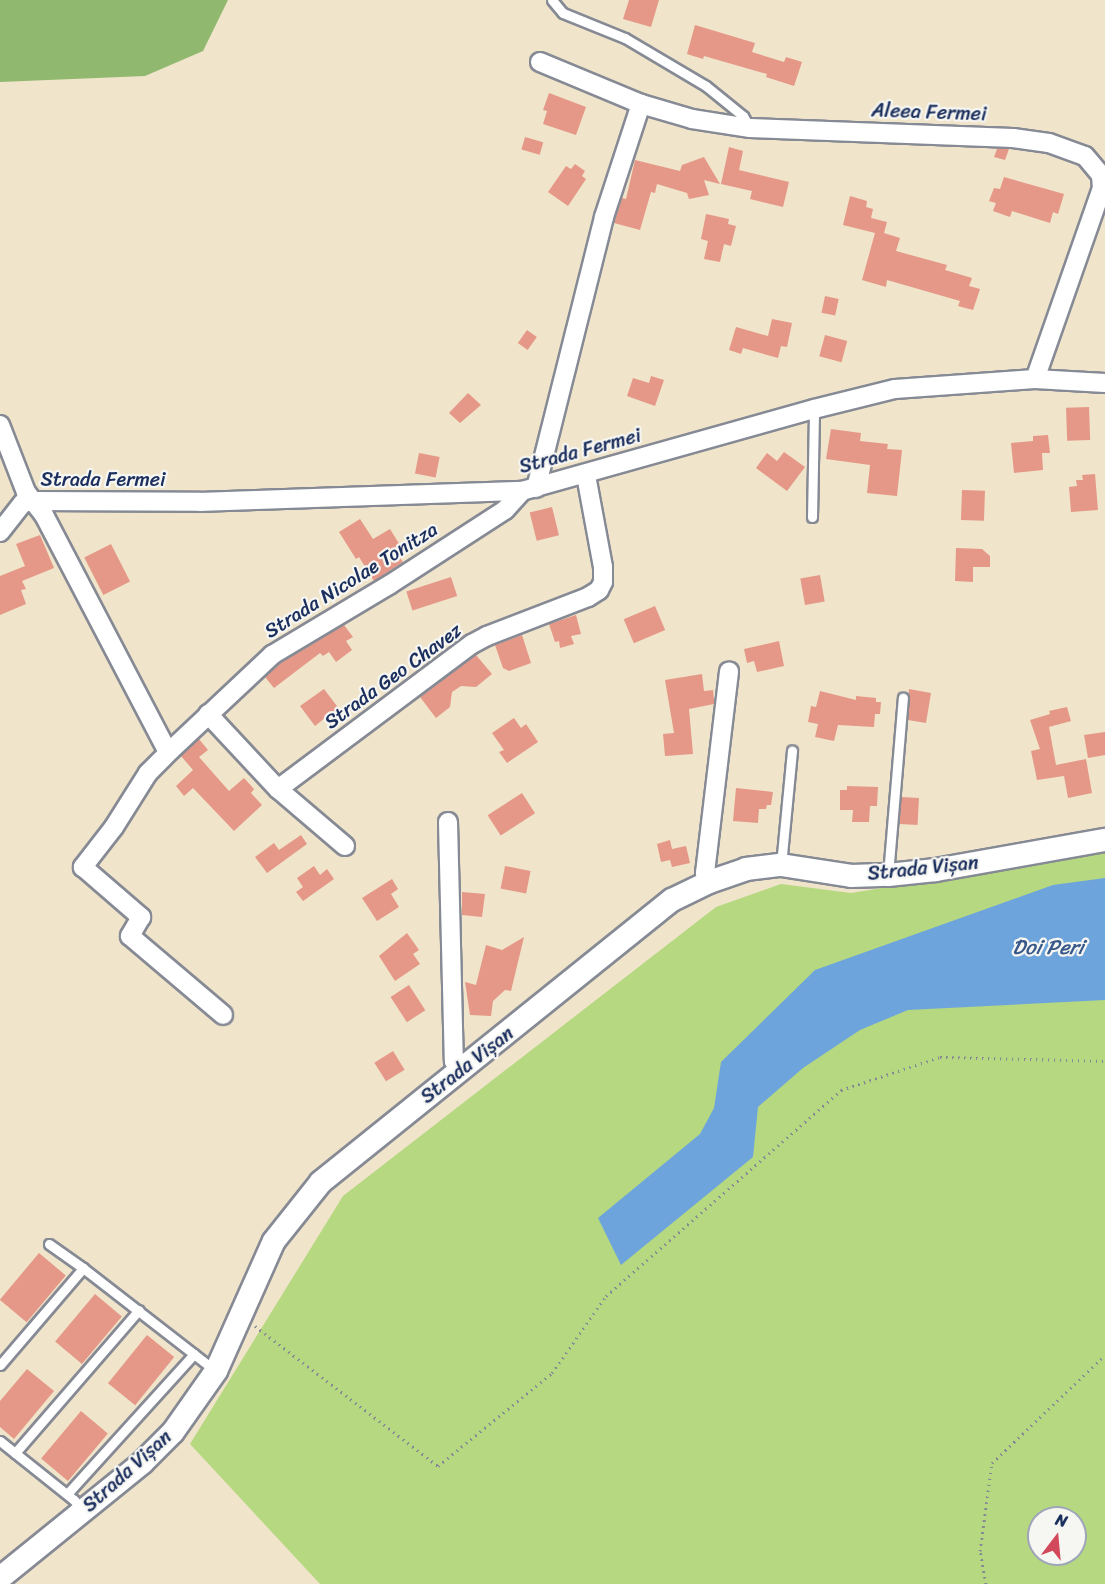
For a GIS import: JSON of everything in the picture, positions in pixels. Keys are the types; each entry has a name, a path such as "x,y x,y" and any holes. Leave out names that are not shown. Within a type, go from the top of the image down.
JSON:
{"street":[{"name":"Aleea Fermei","path":"540,62 641,107 692,119 750,128 1013,138 1069,149 1094,164 1101,175 1102,188 1035,379"},
{"path":"529,489 604,217 641,107"},
{"name":"Strada Fermei","path":"0,532 23,503 33,501 200,502 529,489 586,475 814,409 896,389 1035,379 1105,383"},
{"path":"0,425 26,492 44,515 165,746 171,750"},
{"name":"Strada Geo Chavez","path":"278,789 460,652 487,636 577,602 599,590 603,582 603,567 586,475"},
{"name":"Strada Nicolae Tonitza","path":"223,1015 130,936 141,916 83,867 114,827 148,773 272,655 389,585 505,510 529,489"},
{"path":"709,882 705,873 729,671"},
{"path":"208,714 278,789 345,846"},
{"path":"448,822 454,1061 461,1070"},
{"name":"Strada Vișan","path":"0,1578 143,1462 173,1432 216,1371 274,1241 321,1182 672,900 709,882 746,869 782,865 851,876 888,875 936,870 1105,840"}],"lane":[{"path":"552,0 563,13 625,38 706,86 743,116 750,128"},
{"path":"812,517 814,409"},
{"path":"888,875 903,698"},
{"path":"782,865 792,751"},
{"path":"49,1244 139,1310 216,1371"},
{"path":"0,1365 83,1268"},
{"path":"15,1453 139,1310"},
{"path":"66,1494 194,1354"},
{"path":"0,1441 66,1494 83,1511"}],"path":[{"path":"241,1316 438,1466 552,1373 606,1296 841,1090 940,1057 1105,1061"},
{"path":"986,1584 980,1551 992,1463 1105,1355"}],"green space":[{"path":"0,0 228,0 203,51 145,76 0,82"},
{"path":"1105,852 1105,1584 320,1584 190,1444 343,1196 716,907 781,884 851,893"}],"water":[{"name":"Doi Peri","path":"1105,878 1105,1000 908,1010 860,1030 803,1068 758,1107 753,1157 621,1265 598,1218 700,1134 714,1108 721,1062 815,970 1053,885"}],"building":[{"path":"629,0 659,0 651,27 623,19"},
{"path":"695,25 755,43 752,52 784,62 786,57 802,62 794,86 766,77 767,74 704,56 703,59 687,54"},
{"path":"549,93 586,107 576,135 543,124 547,111 543,110"},
{"path":"525,137 543,142 540,155 521,149"},
{"path":"729,147 743,151 739,170 789,182 783,207 750,199 752,191 721,184"},
{"path":"997,149 1009,149 1005,160 994,157"},
{"path":"704,157 720,184 704,180 709,195 689,199 687,193 657,184 655,193 651,192 640,230 614,223 622,198 626,199 635,160 680,171 682,165"},
{"path":"575,164 585,171 582,176 586,179 568,206 548,192 566,166 571,169"},
{"path":"1004,177 1064,194 1058,214 1053,212 1050,223 1012,211 1010,217 993,211 996,203 989,201 994,188 1000,189"},
{"path":"850,196 867,201 866,207 873,209 871,218 887,222 884,233 900,238 896,251 947,265 945,270 972,278 969,286 980,289 973,310 958,306 960,301 887,280 886,287 862,280 875,233 843,225"},
{"path":"706,214 729,219 728,224 736,226 731,246 724,244 720,262 704,259 708,241 701,239"},
{"path":"825,296 839,299 835,316 821,313"},
{"path":"772,319 792,323 787,347 781,346 778,358 743,348 741,354 729,350 736,327 768,336"},
{"path":"527,330 537,337 528,350 518,343"},
{"path":"825,335 847,341 842,362 819,356"},
{"path":"651,376 664,380 655,406 627,396 633,378 649,383"},
{"path":"468,393 481,405 460,423 449,413"},
{"path":"1089,407 1090,440 1067,441 1066,408"},
{"path":"831,429 861,433 860,441 888,444 887,449 902,450 897,496 867,493 870,465 826,459"},
{"path":"1048,435 1050,453 1042,453 1043,470 1014,473 1011,443 1033,441 1033,436"},
{"path":"784,452 805,467 787,491 756,468 767,453 777,461"},
{"path":"419,453 440,457 436,478 415,474"},
{"path":"1095,474 1098,510 1071,512 1069,487 1077,486 1076,480 1083,480 1082,475"},
{"path":"962,490 985,491 984,521 961,520"},
{"path":"552,507 559,535 537,541 530,513"},
{"path":"360,519 373,539 390,529 403,550 397,554 403,562 374,581 359,557 356,559 339,532"},
{"path":"40,535 54,568 22,581 26,589 21,590 26,604 0,615 0,576 25,566 16,544"},
{"path":"111,544 130,581 103,595 84,558"},
{"path":"956,548 982,549 990,556 990,567 973,567 973,582 955,581"},
{"path":"820,575 825,602 805,605 800,578"},
{"path":"451,577 457,596 412,611 406,592"},
{"path":"655,606 665,630 634,643 624,619"},
{"path":"576,615 581,634 571,636 574,644 560,648 559,641 555,642 549,624"},
{"path":"344,625 353,637 346,641 352,650 336,662 329,652 323,656 320,653 274,688 265,677 279,664"},
{"path":"522,635 531,663 509,671 503,668 495,645"},
{"path":"779,641 784,666 757,672 754,661 747,663 744,649"},
{"path":"476,655 492,674 476,687 461,686 452,692 450,707 436,718 420,697"},
{"path":"702,674 704,691 713,690 714,704 689,709 693,754 665,756 663,734 674,733 665,680"},
{"path":"324,689 343,714 331,723 326,717 315,726 300,706"},
{"path":"909,689 931,693 926,723 908,720"},
{"path":"820,691 856,700 856,696 876,698 876,702 881,702 880,714 875,714 874,727 838,725 834,741 815,737 818,724 808,722 811,706 816,707"},
{"path":"1067,707 1071,721 1049,727 1056,765 1086,759 1092,793 1068,798 1064,776 1037,780 1031,751 1040,749 1030,720 1050,714 1049,711"},
{"path":"514,718 521,728 526,724 538,742 507,763 499,752 504,750 492,733"},
{"path":"1105,732 1105,755 1088,758 1084,735"},
{"path":"199,739 208,750 199,757 229,791 244,778 254,789 251,793 262,805 234,831 193,788 184,796 176,786 193,770 181,756"},
{"path":"847,786 878,787 877,806 870,806 869,822 852,822 853,810 840,810 840,790 847,790"},
{"path":"736,788 773,792 771,805 767,805 766,809 759,809 758,823 733,821"},
{"path":"522,793 535,813 501,835 488,815"},
{"path":"901,797 919,798 918,825 900,824"},
{"path":"301,835 307,844 267,873 255,857 274,843 279,850"},
{"path":"670,840 672,849 686,846 690,863 672,867 670,860 661,862 657,844"},
{"path":"314,866 320,875 327,869 334,879 303,901 296,892 303,887 297,878"},
{"path":"505,866 531,871 526,894 501,889"},
{"path":"392,879 398,889 391,894 399,907 377,921 362,898"},
{"path":"462,892 485,894 482,917 462,915"},
{"path":"407,933 419,950 413,954 420,964 395,981 379,956"},
{"path":"524,937 511,991 505,990 493,1001 491,1016 470,1015 465,982 476,985 486,945 502,950"},
{"path":"409,985 425,1010 407,1022 391,997"},
{"path":"393,1051 405,1070 386,1081 374,1063"},
{"path":"39,1253 66,1275 27,1322 0,1299"},
{"path":"95,1294 122,1316 82,1364 55,1341"},
{"path":"147,1335 174,1357 135,1405 108,1383"},
{"path":"27,1369 54,1391 14,1439 0,1427 0,1401"},
{"path":"81,1411 108,1433 68,1481 41,1458"}]}
